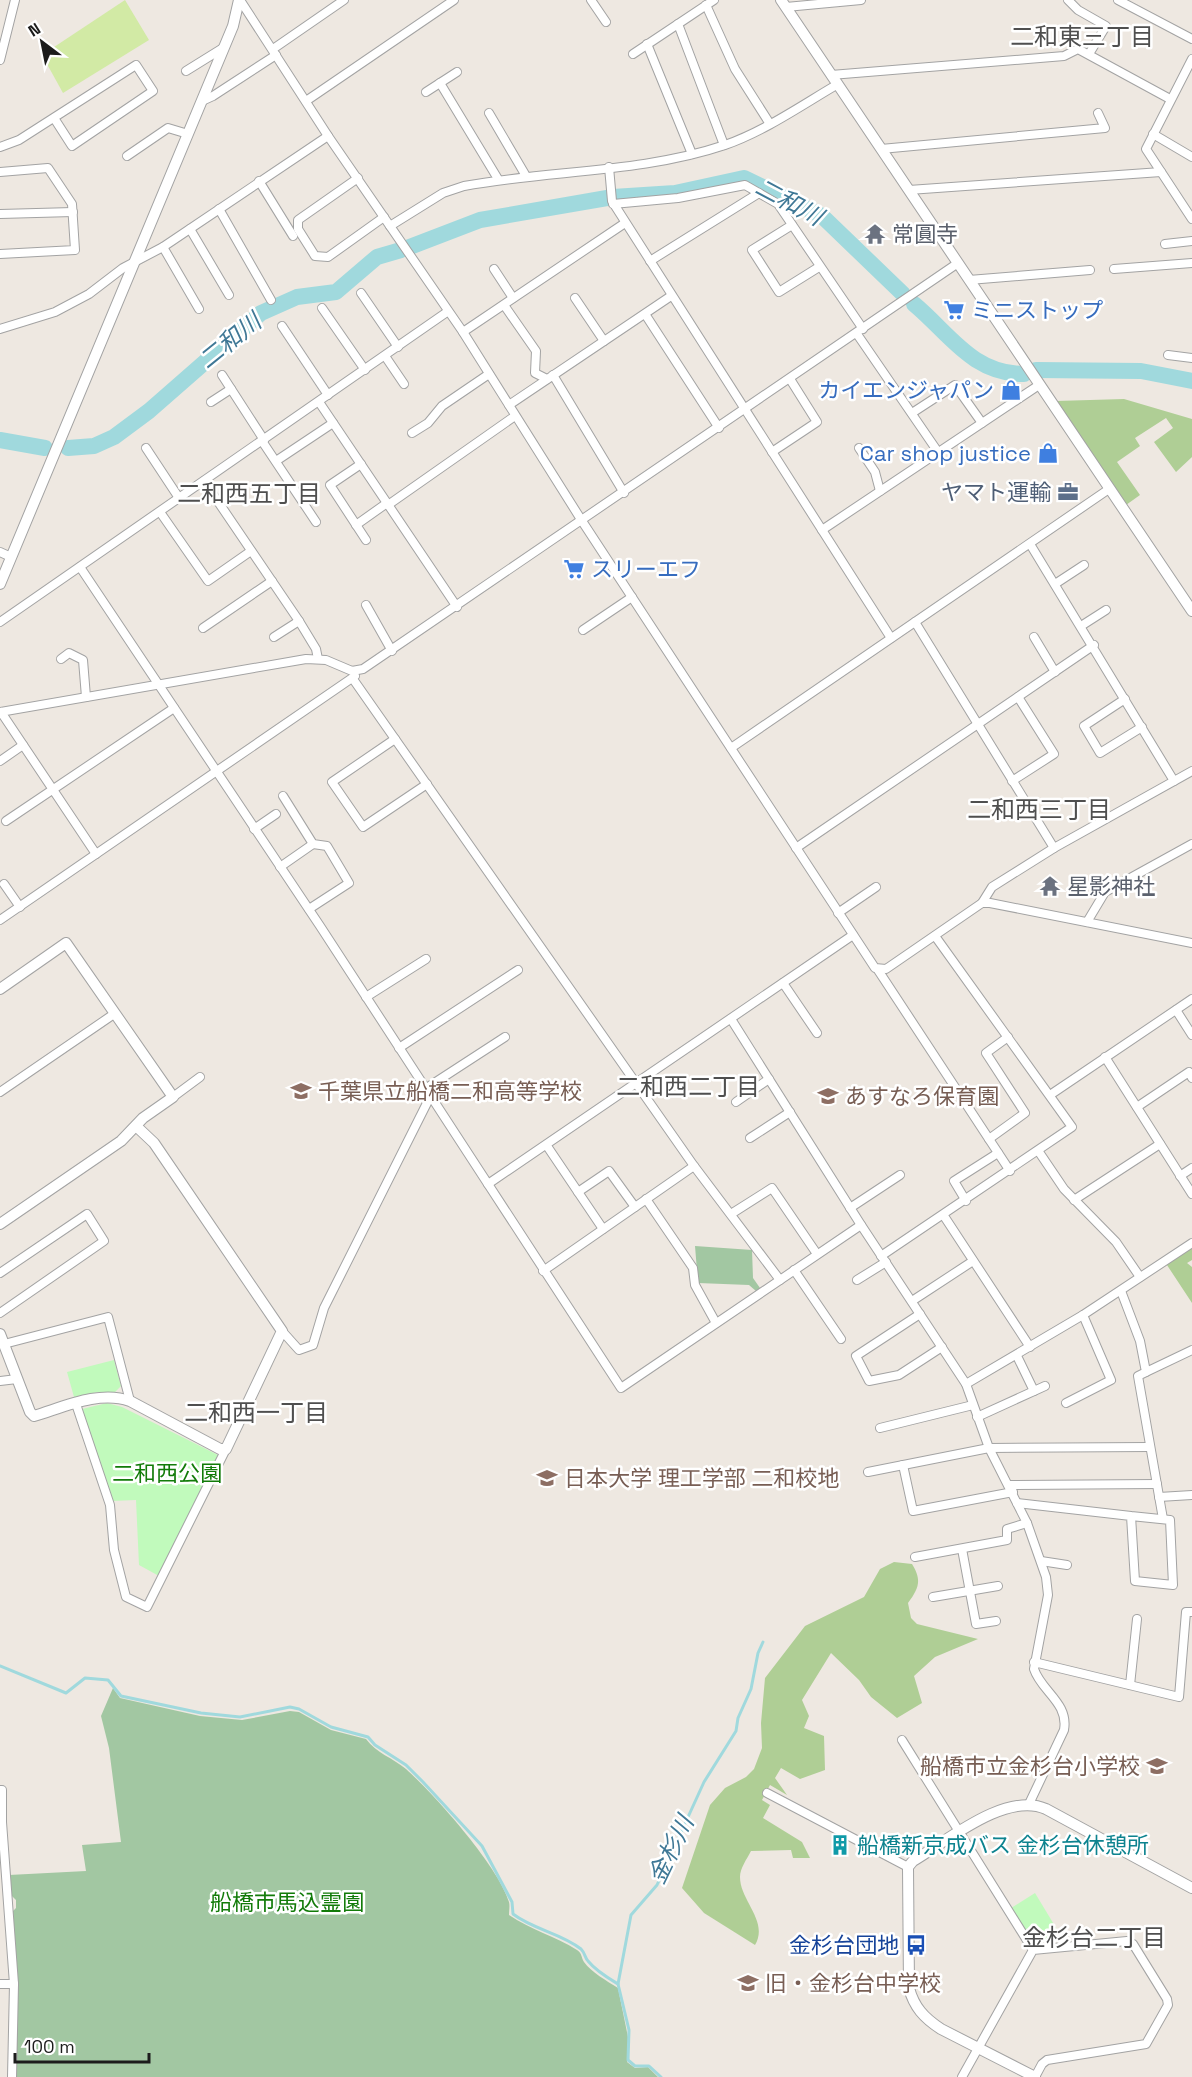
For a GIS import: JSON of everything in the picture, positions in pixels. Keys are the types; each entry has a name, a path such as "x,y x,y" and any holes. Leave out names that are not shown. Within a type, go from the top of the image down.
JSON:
{"street":[{"path":"0,60 15,0 4,0"},
{"path":"0,584 202,100 240,0"},
{"path":"240,0 328,136 447,312 463,332 582,522 1010,1171"},
{"path":"202,100 213,96 344,0"},
{"path":"306,101 454,0"},
{"path":"591,0 606,22"},
{"path":"783,3 861,0"},
{"path":"1068,0 1078,10 1106,26 1089,54"},
{"path":"1118,0 1192,39"},
{"path":"633,54 710,2 735,69 770,124"},
{"path":"783,3 1109,489 1191,605"},
{"path":"678,24 724,145"},
{"path":"647,44 692,154"},
{"path":"186,71 223,48"},
{"path":"390,226 443,193 464,186 498,179 609,167 692,154 724,145 770,124 835,80 1064,56 1078,49 1170,99"},
{"path":"1192,59 1146,149 1192,219"},
{"path":"0,147 19,140 136,65 153,91 72,146 54,118"},
{"path":"426,92 457,72"},
{"path":"440,83 498,179"},
{"path":"489,113 526,176"},
{"path":"881,149 1105,128 1098,113"},
{"path":"127,156 168,128 188,134"},
{"path":"1153,134 1192,157"},
{"path":"0,329 66,306 134,262 163,247 328,136"},
{"path":"609,167 612,199 625,223 891,638"},
{"path":"0,172 48,168 72,204 75,250 0,254"},
{"path":"909,190 1161,172"},
{"path":"358,178 298,220 298,229 315,256 328,257 384,217"},
{"path":"260,182 293,236"},
{"path":"612,199 678,198 745,185 778,204 938,452"},
{"path":"650,261 759,193"},
{"path":"219,209 271,300"},
{"path":"0,214 73,212"},
{"path":"463,332 625,223"},
{"path":"792,225 752,250 779,292 819,267"},
{"path":"190,229 229,295"},
{"path":"1165,244 1192,241"},
{"path":"163,247 199,309"},
{"path":"0,920 958,263"},
{"path":"1114,269 1192,263"},
{"path":"494,269 513,298"},
{"path":"969,280 1090,270"},
{"path":"361,293 398,347"},
{"path":"508,405 671,296"},
{"path":"575,298 604,341"},
{"path":"504,304 536,351 535,373 550,377 624,493"},
{"path":"322,309 365,370"},
{"path":"0,622 447,312"},
{"path":"645,314 719,428"},
{"path":"282,326 328,395"},
{"path":"1168,355 1192,358"},
{"path":"385,356 404,384"},
{"path":"412,433 428,423 441,406 489,374"},
{"path":"222,375 316,522"},
{"path":"772,452 817,422 790,379"},
{"path":"912,413 955,385 982,423"},
{"path":"822,530 1039,385"},
{"path":"211,402 231,389"},
{"path":"319,402 457,607"},
{"path":"356,525 515,416"},
{"path":"276,461 333,423"},
{"path":"146,448 180,498"},
{"path":"859,448 875,471 880,491"},
{"path":"361,464 330,485 366,540"},
{"path":"204,481 299,621 316,649 318,659"},
{"path":"731,748 1109,489"},
{"path":"160,512 208,581 251,550"},
{"path":"1030,543 1094,645 1174,781"},
{"path":"0,552 11,557"},
{"path":"1055,584 1084,565"},
{"path":"80,567 309,909 621,1388 861,1225"},
{"path":"203,628 272,581"},
{"path":"583,630 632,597"},
{"path":"366,605 392,651"},
{"path":"1082,626 1106,610"},
{"path":"274,637 299,621"},
{"path":"915,622 1054,848"},
{"path":"1034,637 1055,672"},
{"path":"796,848 1094,645"},
{"path":"61,659 69,653 83,660 86,697"},
{"path":"96,854 0,712 306,659 318,659 355,675 395,739 694,1166 780,1280"},
{"path":"1012,781 1054,754 1018,697"},
{"path":"1125,699 1084,726 1100,753 1142,727"},
{"path":"6,820 174,708"},
{"path":"395,739 332,782 363,827 427,784"},
{"path":"0,760 23,745"},
{"path":"878,970 886,969 982,903 992,887 1054,848 1192,771"},
{"path":"284,796 313,844"},
{"path":"254,829 276,814"},
{"path":"280,867 313,844 327,846 349,883 309,909"},
{"path":"1087,922 1105,891 1192,844"},
{"path":"4,884 20,907"},
{"path":"838,913 876,887"},
{"path":"982,903 1192,943"},
{"path":"488,1184 547,1146 853,935"},
{"path":"857,1280 883,1259 1072,1127 936,936"},
{"path":"2,983 66,943 173,1097"},
{"path":"366,997 426,959"},
{"path":"399,1048 518,970"},
{"path":"783,983 817,1033"},
{"path":"1050,1095 1192,999"},
{"path":"1176,1010 1192,1035"},
{"path":"0,1092 114,1014"},
{"path":"731,1019 850,1208 966,1384 989,1448 1027,1523 1041,1561 1048,1595 1034,1672 1062,1709 1066,1720 1065,1730 1029,1804"},
{"path":"136,1126 154,1143 282,1331 299,1350 313,1345 324,1308 427,1093 505,1037"},
{"path":"989,1139 1025,1113 986,1053 1008,1037"},
{"path":"1105,1057 1192,1194"},
{"path":"1137,1107 1188,1072 1192,1078"},
{"path":"0,1224 121,1141 136,1126 200,1077"},
{"path":"736,1102 769,1079"},
{"path":"750,1138 790,1112"},
{"path":"1074,1200 1160,1144"},
{"path":"547,1146 603,1229"},
{"path":"1039,1152 1074,1200 1116,1242 1140,1277"},
{"path":"966,1201 954,1181 998,1153"},
{"path":"543,1270 694,1166"},
{"path":"1180,1176 1192,1168"},
{"path":"578,1192 609,1171 635,1207"},
{"path":"850,1208 900,1175"},
{"path":"731,1214 772,1188 817,1254"},
{"path":"646,1199 693,1268 695,1285 716,1323"},
{"path":"0,1273 87,1214 105,1240 0,1313"},
{"path":"944,1216 1030,1347"},
{"path":"966,1384 1083,1316 1192,1243"},
{"path":"912,1301 973,1261"},
{"path":"794,1270 841,1339"},
{"path":"1121,1291 1140,1341 1146,1372"},
{"path":"920,1314 856,1356 869,1381 899,1375 942,1347"},
{"path":"1066,1403 1111,1380 1083,1316"},
{"path":"130,1401 108,1317 2,1339 30,1412 34,1416 106,1397 130,1401 220,1449 226,1449"},
{"path":"76,1404 110,1505 114,1550 126,1597 147,1607 282,1331"},
{"path":"1163,1519 1138,1376 1192,1350"},
{"path":"1017,1356 1034,1391"},
{"path":"0,1381 17,1378"},
{"path":"977,1417 1045,1386"},
{"path":"880,1428 973,1405"},
{"path":"868,1472 989,1448 1150,1447"},
{"path":"903,1465 913,1511 1011,1488 1157,1484"},
{"path":"1159,1497 1192,1495"},
{"path":"1017,1503 1170,1520 1173,1585 1135,1581 1131,1516"},
{"path":"915,1557 1007,1540 1007,1529 1027,1523"},
{"path":"962,1549 975,1624 996,1621"},
{"path":"1041,1561 1066,1565"},
{"path":"933,1597 998,1586"},
{"path":"1034,1662 1179,1696 1186,1612 1192,1612"},
{"path":"1130,1685 1137,1619"},
{"path":"902,1740 1033,1950"},
{"path":"0,1790 2,1790 4,1904 14,1984 12,2077"},
{"path":"767,1793 908,1867"},
{"path":"1033,1950 1127,1941 1133,1944 1167,1999 1168,2005 1146,2044 1047,2060 1035,2077 977,2049 927,2020 912,2001 909,1988 908,1867 913,1861 960,1832 1007,1807 1029,1804 1046,1809 1192,1888"},
{"path":"962,2077 1033,1950"},
{"path":"0,1984 14,1984"}],"green space":[{"path":"125,0 149,40 63,93 42,55"},
{"path":"1124,399 1192,419 1192,457 1176,472 1154,442 1173,428 1166,418 1135,438 1140,446 1117,462 1140,495 1126,505 1056,401"},
{"path":"1192,1245 1192,1260 1187,1263 1192,1267 1192,1303 1165,1262"},
{"path":"695,1246 752,1250 753,1278 760,1288 756,1291 749,1285 698,1283"},
{"path":"114,1360 121,1386 115,1392 98,1392 74,1397 67,1372"},
{"name":"二和西公園","path":"107,1403 122,1407 220,1456 159,1576 139,1565 136,1500 112,1501 82,1409"},
{"path":"894,1562 912,1564 917,1575 917,1588 908,1603 911,1618 917,1624 978,1639 935,1657 914,1676 922,1703 897,1718 871,1697 859,1680 831,1653 802,1700 809,1716 804,1728 824,1736 825,1770 800,1779 781,1768 775,1778 787,1795 770,1785 762,1800 770,1805 763,1818 802,1842 810,1858 793,1858 791,1850 751,1851 741,1870 741,1886 759,1928 755,1945 704,1913 682,1888 710,1805 725,1788 746,1777 754,1769 762,1748 761,1723 765,1678 805,1626 864,1597 880,1569"},
{"name":"船橋市馬込霊園","path":"113,1688 120,1698 200,1716 242,1720 290,1711 299,1712 331,1730 366,1739 406,1769 464,1832 503,1887 509,1902 509,1915 577,1950 591,1969 618,1988 629,2042 627,2062 635,2068 648,2067 658,2077 14,2077 18,1983 13,1911 16,1908 16,1900 10,1894 9,1875 86,1871 82,1845 121,1842 109,1748 101,1716"},
{"path":"1035,1893 1064,1941 1033,1942 1011,1908"}],"waterway":[{"name":"二和川","path":"613,197 675,193 744,178 822,216 903,294"},
{"name":"二和川","path":"407,248 480,220 607,198"},
{"name":"二和川","path":"68,448 94,446 114,437 149,411 261,313 297,297 336,292 377,257 401,250"},
{"name":"二和川","path":"914,304 963,350 976,359 990,367 1024,374"},
{"name":"二和川","path":"1036,370 1141,371 1192,381"},
{"name":"二和川","path":"0,440 45,448"},
{"name":"金杉川","path":"661,2077 649,2066 635,2066 628,2060 629,2030 618,1984 631,1915 657,1885 704,1782 736,1731 738,1718 751,1689 758,1653 763,1642"},
{"path":"0,1666 66,1693 85,1678 108,1680 121,1696 201,1713 240,1717 290,1707 299,1709 331,1727 368,1737 375,1745 406,1765 482,1846 512,1902 513,1914 581,1949 595,1968 618,1984"}],"place":[{"name":"常圓寺","path":"875,234"},
{"name":"ミニストップ","path":"954,310"},
{"name":"カイエンジャパン","path":"1011,390"},
{"name":"Car shop justice","path":"1048,453"},
{"name":"ヤマト運輸","path":"1068,492"},
{"name":"スリーエフ","path":"574,569"},
{"name":"星影神社","path":"1050,886"},
{"name":"千葉県立船橋二和高等学校","path":"301,1091"},
{"name":"あすなろ保育園","path":"828,1096"},
{"name":"日本大学 理工学部 二和校地","path":"547,1478"},
{"name":"船橋市立金杉台小学校","path":"1157,1766"},
{"name":"船橋新京成バス 金杉台休憩所","path":"840,1845"},
{"name":"金杉台団地","path":"916,1945"},
{"name":"旧・金杉台中学校","path":"748,1983"}],"district":[{"name":"二和東三丁目","path":"1082,37"},
{"name":"二和西五丁目","path":"249,494"},
{"name":"二和西三丁目","path":"1039,810"},
{"name":"二和西二丁目","path":"688,1087"},
{"name":"二和西一丁目","path":"256,1413"},
{"name":"金杉台二丁目","path":"1094,1938"}]}
